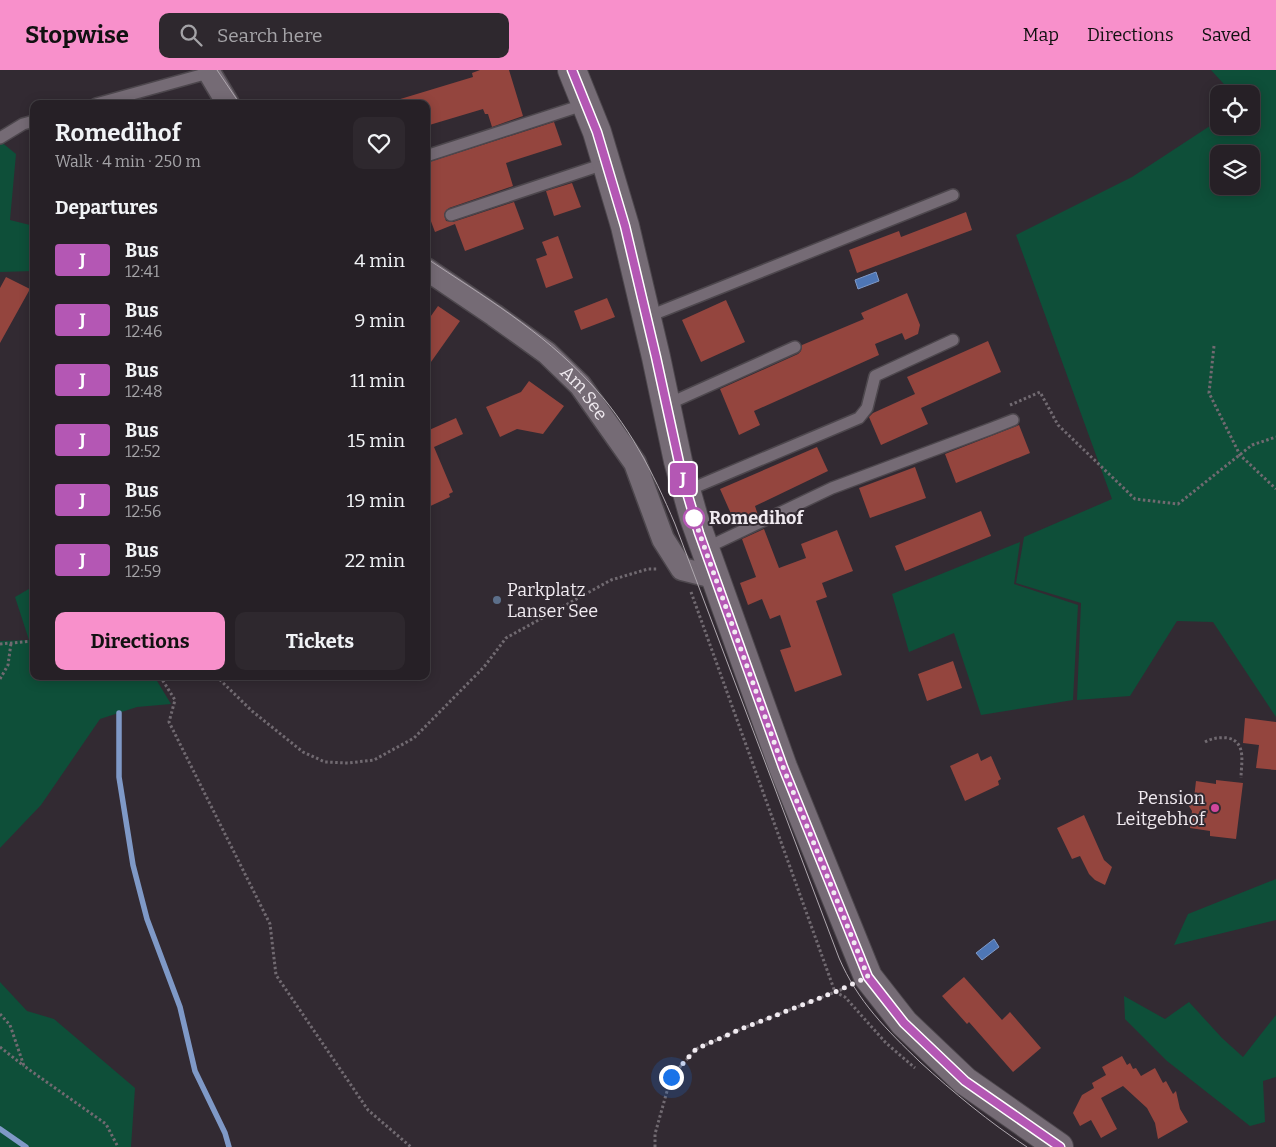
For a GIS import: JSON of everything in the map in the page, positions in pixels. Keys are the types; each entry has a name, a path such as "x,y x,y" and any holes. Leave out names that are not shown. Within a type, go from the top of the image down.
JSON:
{"main road":[{"path":"572,70 607,163 625,226 686,491 704,548 783,767 868,977 904,1023 965,1081 1060,1147"}],"street":[{"path":"212,71 226,100"},
{"name":"Am See","path":"430,272 547,353 580,385 634,463 663,539 682,569"},
{"path":"682,569 714,577"}],"lane":[{"path":"110,100 212,71"},
{"path":"430,155 586,104"},
{"path":"0,138 23,124 30,122"},
{"path":"451,215 607,163"},
{"path":"647,318 953,195"},
{"path":"686,491 859,418 867,408 875,376 953,340"},
{"path":"666,405 795,347"},
{"path":"704,548 832,488 1013,420"}],"path":[{"path":"1214,346 1209,393 1240,455 1276,489"},
{"path":"990,430 994,412 1040,392 1058,425 1136,500 1178,504 1252,445 1276,437"},
{"path":"220,680 252,711 303,752 324,762 348,764 374,760 414,738 484,667 506,638 611,580 648,568 682,569"},
{"path":"0,644 30,642"},
{"path":"0,679 8,665 11,644"},
{"path":"162,680 175,700 169,722 270,924 276,975 368,1110 411,1147"},
{"path":"1205,742 1214,738 1225,738 1240,744 1242,752 1240,778"},
{"path":"655,1147 655,1134 671,1077 696,1049 868,977"},
{"path":"0,1014 10,1025 24,1066"},
{"path":"0,1047 106,1124 118,1147"}],"green space":[{"path":"1211,70 1276,70 1276,717 1213,622 1177,621 1130,696 1077,700 1081,603 1016,583 1024,537 1112,499 1016,235 1132,177 1210,126 1210,135 1260,135 1260,85 1225,85"},
{"path":"0,141 16,154 10,220 30,225 30,271 0,272"},
{"path":"1020,542 1014,584 1078,605 1073,700 981,715 954,633 909,652 892,594"},
{"path":"30,588 30,680 156,680 171,704 137,707 100,719 41,805 0,848 0,641 29,640 15,597"},
{"path":"1276,879 1276,920 1174,945 1188,914"},
{"path":"0,982 27,1011 54,1019 135,1088 131,1147 0,1147"},
{"path":"1124,996 1165,1019 1189,1002 1222,1038 1243,1057 1276,1015 1276,1077 1263,1081 1265,1122 1250,1126 1167,1061 1125,1019"}],"water":[{"path":"876,272 879,281 858,289 855,280"},
{"path":"994,939 999,947 982,960 976,953"}],"building":[{"path":"480,70 509,70 523,116 492,127 488,114 485,114 483,109 430,125 430,100 397,100 473,77 472,73"},
{"path":"554,122 562,145 506,163 513,186 449,208 444,214 446,221 453,222 514,202 524,229 465,251 455,224 435,232 430,219 430,162"},
{"path":"572,183 581,207 554,216 546,191"},
{"path":"966,212 972,230 857,273 849,250 899,231 901,237"},
{"path":"558,236 573,278 546,288 536,259 547,255 542,242"},
{"path":"6,277 30,289 0,343 0,288"},
{"path":"907,293 920,325 918,334 905,340 902,333 875,344 879,355 754,411 760,425 739,435 720,389 798,354 801,351 802,345 864,319 861,313"},
{"path":"607,298 615,317 581,330 574,311"},
{"path":"726,300 745,342 701,362 682,320"},
{"path":"438,306 460,321 430,363 430,317"},
{"path":"988,341 1001,372 921,408 928,424 881,445 869,417 873,413 915,394 907,377"},
{"path":"529,381 564,406 543,434 517,429 500,437 486,407 521,392"},
{"path":"456,418 463,434 434,447 453,492 449,494 450,497 430,506 430,430"},
{"path":"1019,425 1030,453 956,483 945,454"},
{"path":"817,447 828,471 755,506 758,515 736,525 720,489"},
{"path":"915,467 926,498 870,518 859,488"},
{"path":"981,511 991,536 905,571 895,546"},
{"path":"764,529 779,568 806,558 801,544 837,530 853,571 822,583 827,597 816,601 842,675 795,692 780,650 791,647 780,615 770,619 762,599 748,605 740,583 756,577 742,539"},
{"path":"953,661 962,688 927,701 918,674"},
{"path":"1245,718 1276,722 1276,770 1256,768 1259,745 1243,743"},
{"path":"978,753 981,761 991,756 1001,779 998,781 999,785 965,801 950,766"},
{"name":"Pension Leitgebhof","path":"1216,780 1243,783 1236,839 1210,836 1210,831 1190,828 1192,811 1187,803 1194,798 1196,781 1216,784"},
{"path":"1084,815 1104,860 1112,867 1105,885 1095,880 1089,874 1080,856 1072,859 1057,828"},
{"path":"964,977 1002,1020 1010,1012 1041,1048 1013,1072 969,1022 967,1024 942,996"},
{"path":"1122,1056 1127,1065 1130,1063 1133,1069 1136,1068 1141,1076 1155,1068 1163,1083 1166,1081 1173,1094 1176,1091 1180,1109 1188,1122 1158,1139 1155,1123 1147,1108 1123,1086 1101,1098 1117,1129 1101,1138 1091,1120 1080,1126 1073,1113 1082,1095 1094,1088 1092,1083 1106,1075 1102,1067"}],"waterway":[{"path":"119,713 119,777 133,865 147,919 180,1007 195,1071 225,1133 229,1147"},
{"path":"0,1129 26,1147"}],"tram line":[{"path":"217,70 237,100"},
{"path":"430,261 490,300 552,346 589,382 628,431 658,486 675,524 839,958 847,974 864,1002 920,1062 972,1107 1027,1147"}],"bus line":[{"name":"J","path":"572,70 597,132 625,226 682,476 699,533 783,767 868,977 904,1023 965,1081 1060,1147"}],"place":[{"name":"Romedihof","path":"694,518"},
{"name":"Parkplatz Lanser See","path":"497,600"},
{"name":"Pension Leitgebhof","path":"1215,808"}],"route":[{"path":"671,1077 696,1049 868,977 783,767 694,518"}]}
